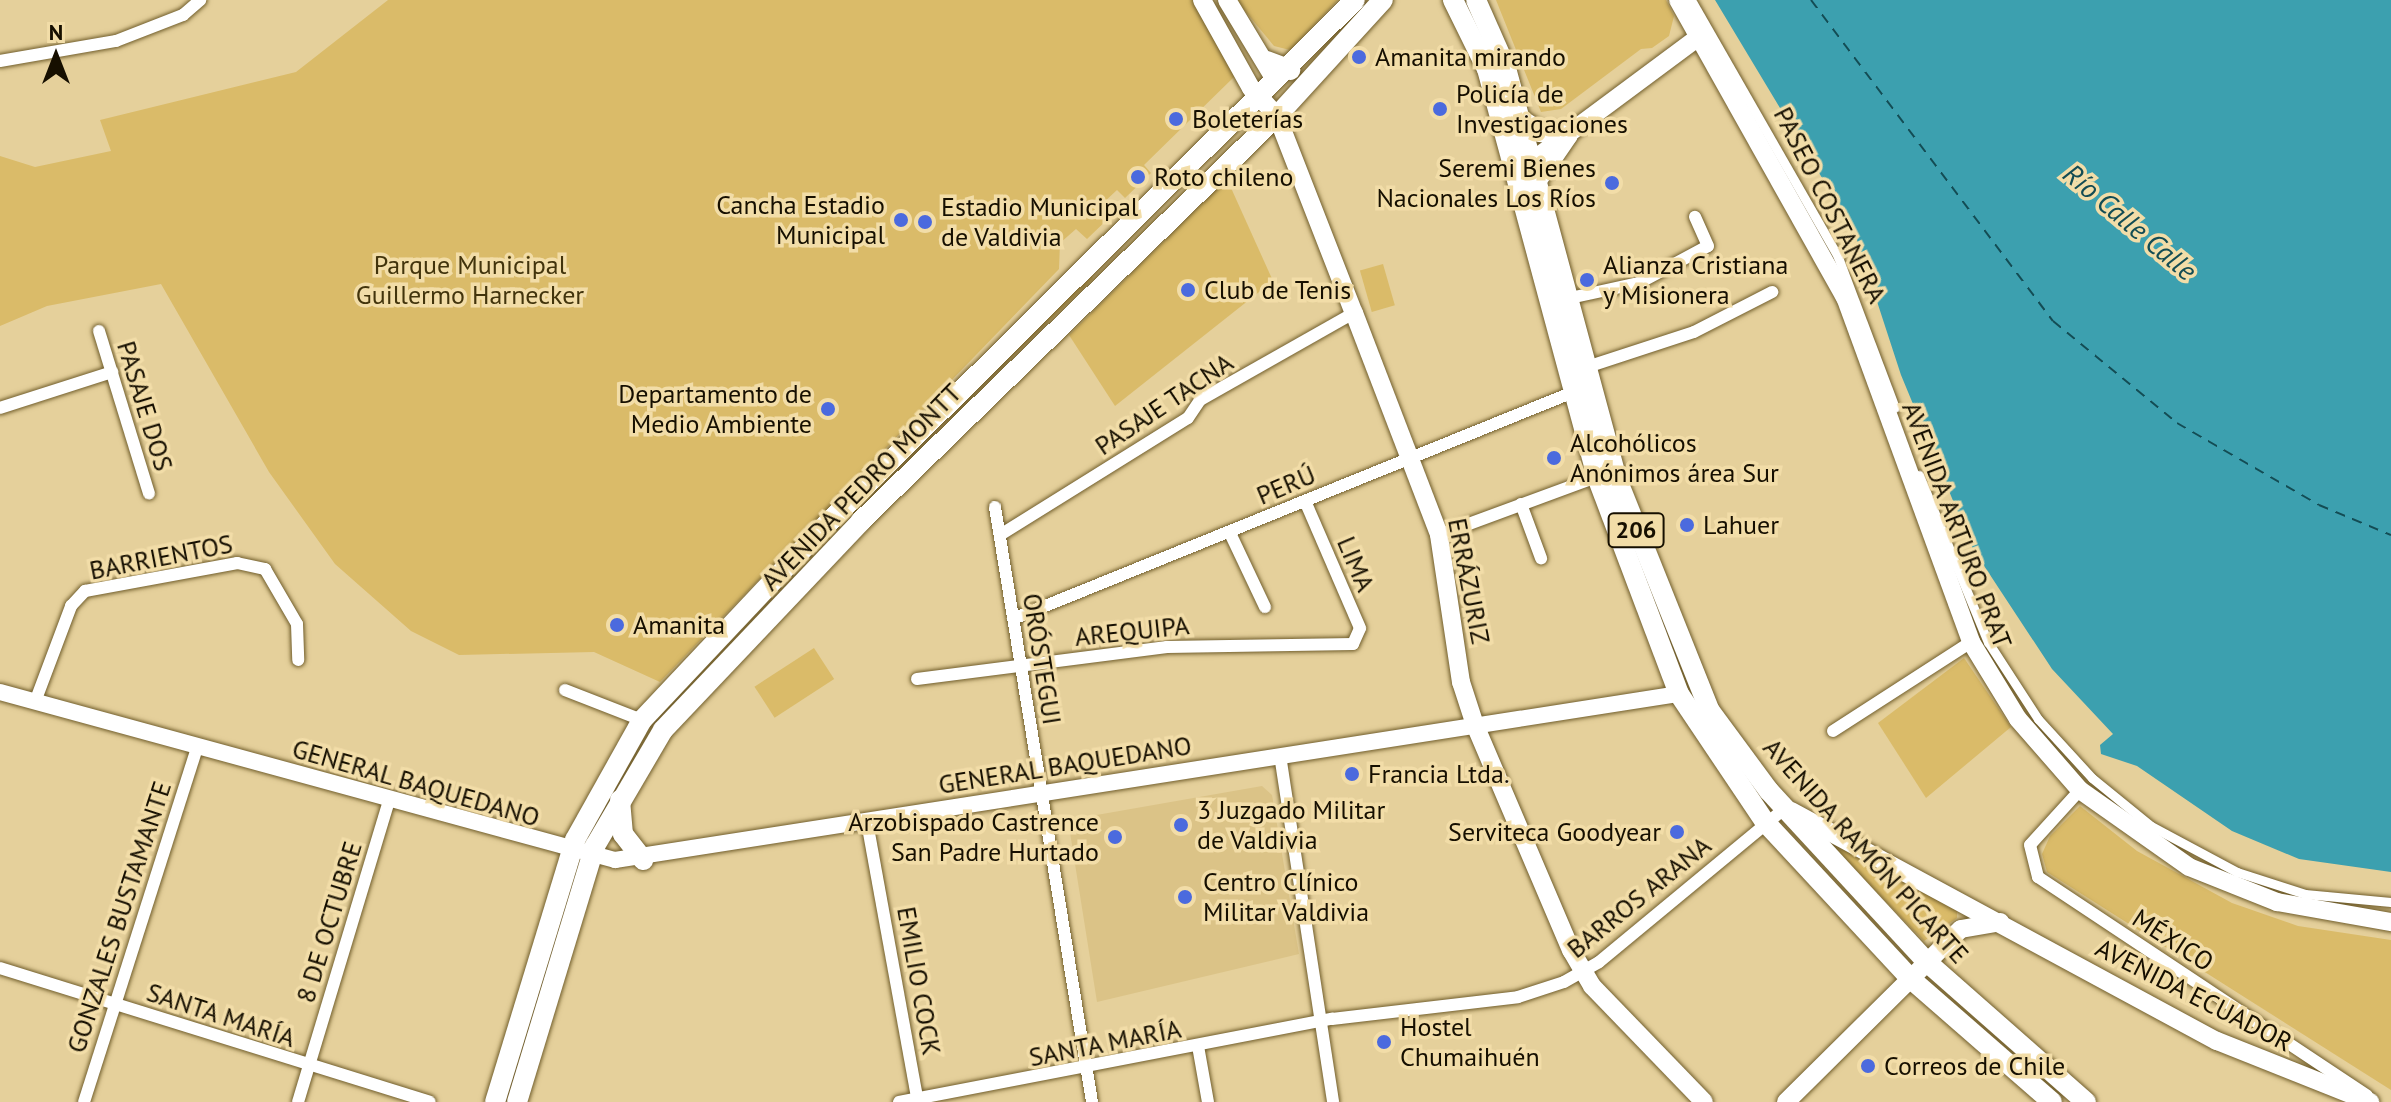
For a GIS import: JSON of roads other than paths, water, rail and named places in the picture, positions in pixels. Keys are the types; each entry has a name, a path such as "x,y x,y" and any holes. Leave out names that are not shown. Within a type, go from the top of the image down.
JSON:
{"main road":[{"name":"ERRÁZURIZ","path":"1202,0 1258,97 1277,116 1439,535 1461,682 1475,725 1583,974 1704,1102"},
{"path":"1227,0 1267,61 1284,74 1277,116"},
{"name":"AVENIDA PEDRO MONTT","path":"517,1102 591,857 620,793 663,730 854,514 1096,255 1284,74 1355,0"},
{"name":"AVENIDA PEDRO MONTT","path":"495,1102 571,851 642,720 854,514 1277,116 1383,0"},
{"name":"AVENIDA RAMÓN PICARTE","path":"1453,0 1487,69 1516,199 1576,391 1597,477 1679,694 1765,822 1911,979 2052,1102"},
{"name":"AVENIDA RAMÓN PICARTE","path":"1476,0 1518,118 1590,366 1617,479 1687,661 1710,711 1785,808 1927,962 2086,1102"},
{"name":"AVENIDA ARTURO PRAT","path":"1678,0 1845,297 1971,642 2005,701 2080,790 2149,843 2234,887 2328,915 2391,922"},
{"path":"1516,199 1532,173 1568,135 1700,36"},
{"path":"1518,118 1540,132 1568,135"},
{"path":"1096,255 1110,272"},
{"path":"620,793 623,834 643,860"},
{"name":"AVENIDA ECUADOR","path":"1785,808 1958,898 2250,1058 2372,1102"},
{"path":"1958,898 1961,929"},
{"path":"1786,1102 1961,929 2000,922"}],"street":[{"path":"0,61 116,41 183,15 200,0"},
{"name":"PASEO COSTANERA","path":"1691,0 1838,257 1970,600 2038,719 2092,778 2180,844 2305,894 2391,902"},
{"path":"1570,298 1639,283 1708,246 1695,217"},
{"path":"1590,366 1694,332 1772,292"},
{"name":"PASAJE TACNA","path":"1000,535 1188,418 1200,400 1354,313"},
{"name":"PASAJE DOS","path":"99,331 149,494"},
{"path":"0,408 112,372"},
{"name":"PERÚ","path":"1013,619 1576,391"},
{"path":"1439,535 1597,477"},
{"name":"LIMA","path":"1305,501 1360,628 1353,644"},
{"path":"1521,504 1541,558"},
{"name":"ORÓSTEGUI","path":"995,507 1092,1102"},
{"path":"1230,533 1265,607"},
{"name":"BARRIENTOS","path":"35,702 71,606 85,591 237,563 265,569 297,624 298,660"},
{"path":"1833,731 1971,642"},
{"name":"AREQUIPA","path":"917,679 1167,647 1353,644"},
{"path":"565,690 642,720"},
{"name":"GENERAL BAQUEDANO","path":"0,692 591,857 643,860 1043,792 1679,694"},
{"name":"GONZALES BUSTAMANTE","path":"84,1102 112,1003 197,747"},
{"path":"1280,755 1333,1102"},
{"name":"MÉXICO","path":"2080,790 2030,845 2029,863 2038,877 2372,1102"},
{"name":"8 DE OCTUBRE","path":"298,1102 389,800"},
{"name":"BARROS ARANA","path":"1320,1021 1518,997 1583,974 1785,808"},
{"name":"EMILIO COCK","path":"867,822 918,1100"},
{"name":"SANTA MARÍA","path":"0,968 430,1102"},
{"name":"SANTA MARÍA","path":"899,1102 1088,1071 1320,1021"},
{"path":"1198,1046 1208,1102"}],"water":[{"name":"Río Calle Calle","path":"1715,0 2391,0 2391,872 2299,859 2232,831 2137,766 2101,754 2100,745 2113,734 2052,669 1973,549 1901,375 1854,231"}],"place":[{"name":"Amanita mirando","path":"1359,57"},
{"name":"Policía de Investigaciones","path":"1440,109"},
{"name":"Boleterías","path":"1176,119"},
{"name":"Roto chileno","path":"1138,177"},
{"name":"Seremi Bienes Nacionales Los Ríos","path":"1612,183"},
{"name":"Cancha Estadio Municipal","path":"901,220"},
{"name":"Estadio Municipal de Valdivia","path":"925,222"},
{"name":"Alianza Cristiana y Misionera","path":"1587,280"},
{"name":"Club de Tenis","path":"1188,290"},
{"name":"Departamento de Medio Ambiente","path":"828,409"},
{"name":"Alcohólicos Anónimos área Sur","path":"1554,458"},
{"name":"Lahuer","path":"1687,525"},
{"name":"Amanita","path":"617,625"},
{"name":"Francia Ltda.","path":"1352,774"},
{"name":"3 Juzgado Militar de Valdivia","path":"1181,825"},
{"name":"Serviteca Goodyear","path":"1677,832"},
{"name":"Arzobispado Castrence San Padre Hurtado","path":"1115,837"},
{"name":"Centro Clínico Militar Valdivia","path":"1185,897"},
{"name":"Hostel Chumaihuén","path":"1384,1042"},
{"name":"Correos de Chile","path":"1868,1066"}],"park label":[{"name":"Parque Municipal Guillermo Harnecker","path":"470,280"}]}
